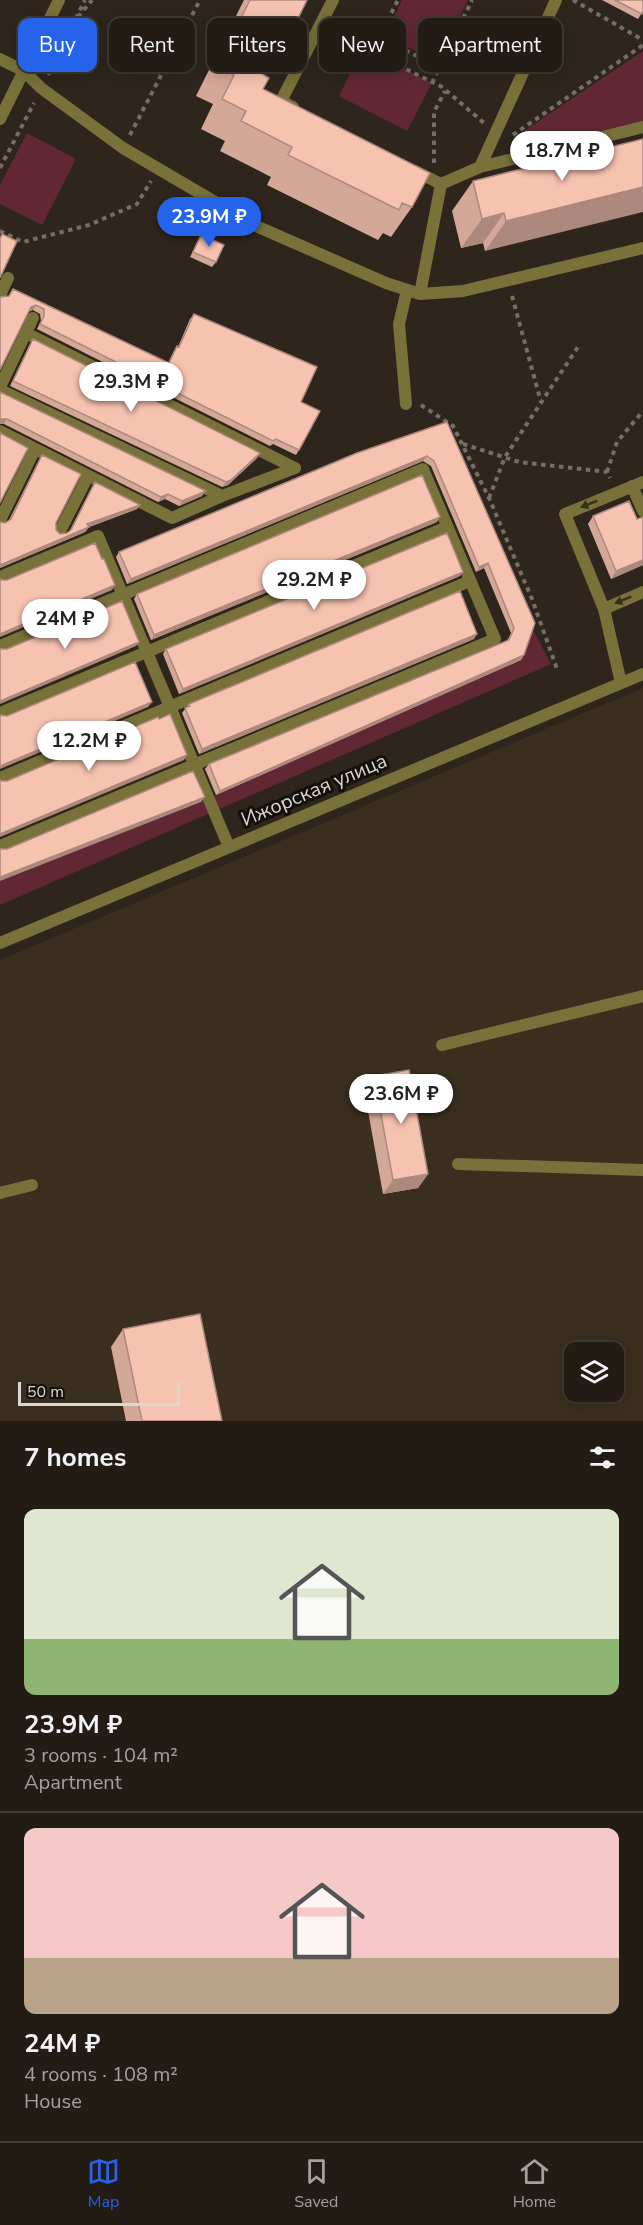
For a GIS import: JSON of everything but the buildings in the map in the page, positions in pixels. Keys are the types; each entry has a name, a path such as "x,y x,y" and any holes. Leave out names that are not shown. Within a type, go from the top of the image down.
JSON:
{"street":[{"path":"50,18 59,0"},
{"path":"480,167 556,0"},
{"path":"301,111 281,101 319,28"},
{"path":"0,59 18,68"},
{"path":"0,119 24,72"},
{"path":"25,72 41,88 123,148 256,226 386,283 420,294 463,291 643,248"},
{"path":"441,184 480,167 643,127"},
{"path":"401,164 441,184"},
{"path":"420,294 441,184"},
{"path":"0,295 8,278"},
{"path":"406,404 399,324 407,290"},
{"path":"33,318 0,388 222,496"},
{"path":"0,431 172,518 295,468 26,333"},
{"path":"0,520 35,449"},
{"path":"0,646 423,469 495,639 0,846"},
{"path":"60,531 88,476"},
{"path":"621,683 604,609 565,514 638,484 642,506"},
{"path":"0,713 447,526"},
{"path":"0,577 98,536 229,847"},
{"path":"0,778 470,581"},
{"path":"604,609 643,592"},
{"name":"Ижорская улица","path":"0,943 621,683 642,677"},
{"path":"442,1045 643,996"},
{"path":"458,1164 643,1170"},
{"path":"0,1192 32,1185"}],"path":[{"path":"77,18 92,0"},
{"path":"123,148 200,0"},
{"path":"389,18 398,0"},
{"path":"463,18 472,0"},
{"path":"573,0 643,40"},
{"path":"330,6 349,18"},
{"path":"486,154 643,45"},
{"path":"406,70 442,87 496,132"},
{"path":"432,83 437,72"},
{"path":"441,184 434,166 434,112 445,91"},
{"path":"0,231 23,242 89,225 137,204 158,168"},
{"path":"508,280 541,402"},
{"path":"489,498 505,457 580,344"},
{"path":"406,404 424,405 453,426 489,498 532,599 557,669"},
{"path":"617,492 607,472 617,442 643,411"},
{"path":"462,444 519,462 607,472"}],"shaded area":[{"path":"402,0 468,0 459,18 418,18 418,52 406,46 406,18 394,18"},
{"path":"643,51 643,124 523,152 518,135"},
{"path":"406,70 432,83 407,131 339,96 351,72 406,72"},
{"path":"27,133 76,159 42,225 0,204 0,185"},
{"path":"532,628 551,664 0,905 0,881 196,804 520,660"},
{"path":"643,688 643,1421 0,1421 0,960"}]}
